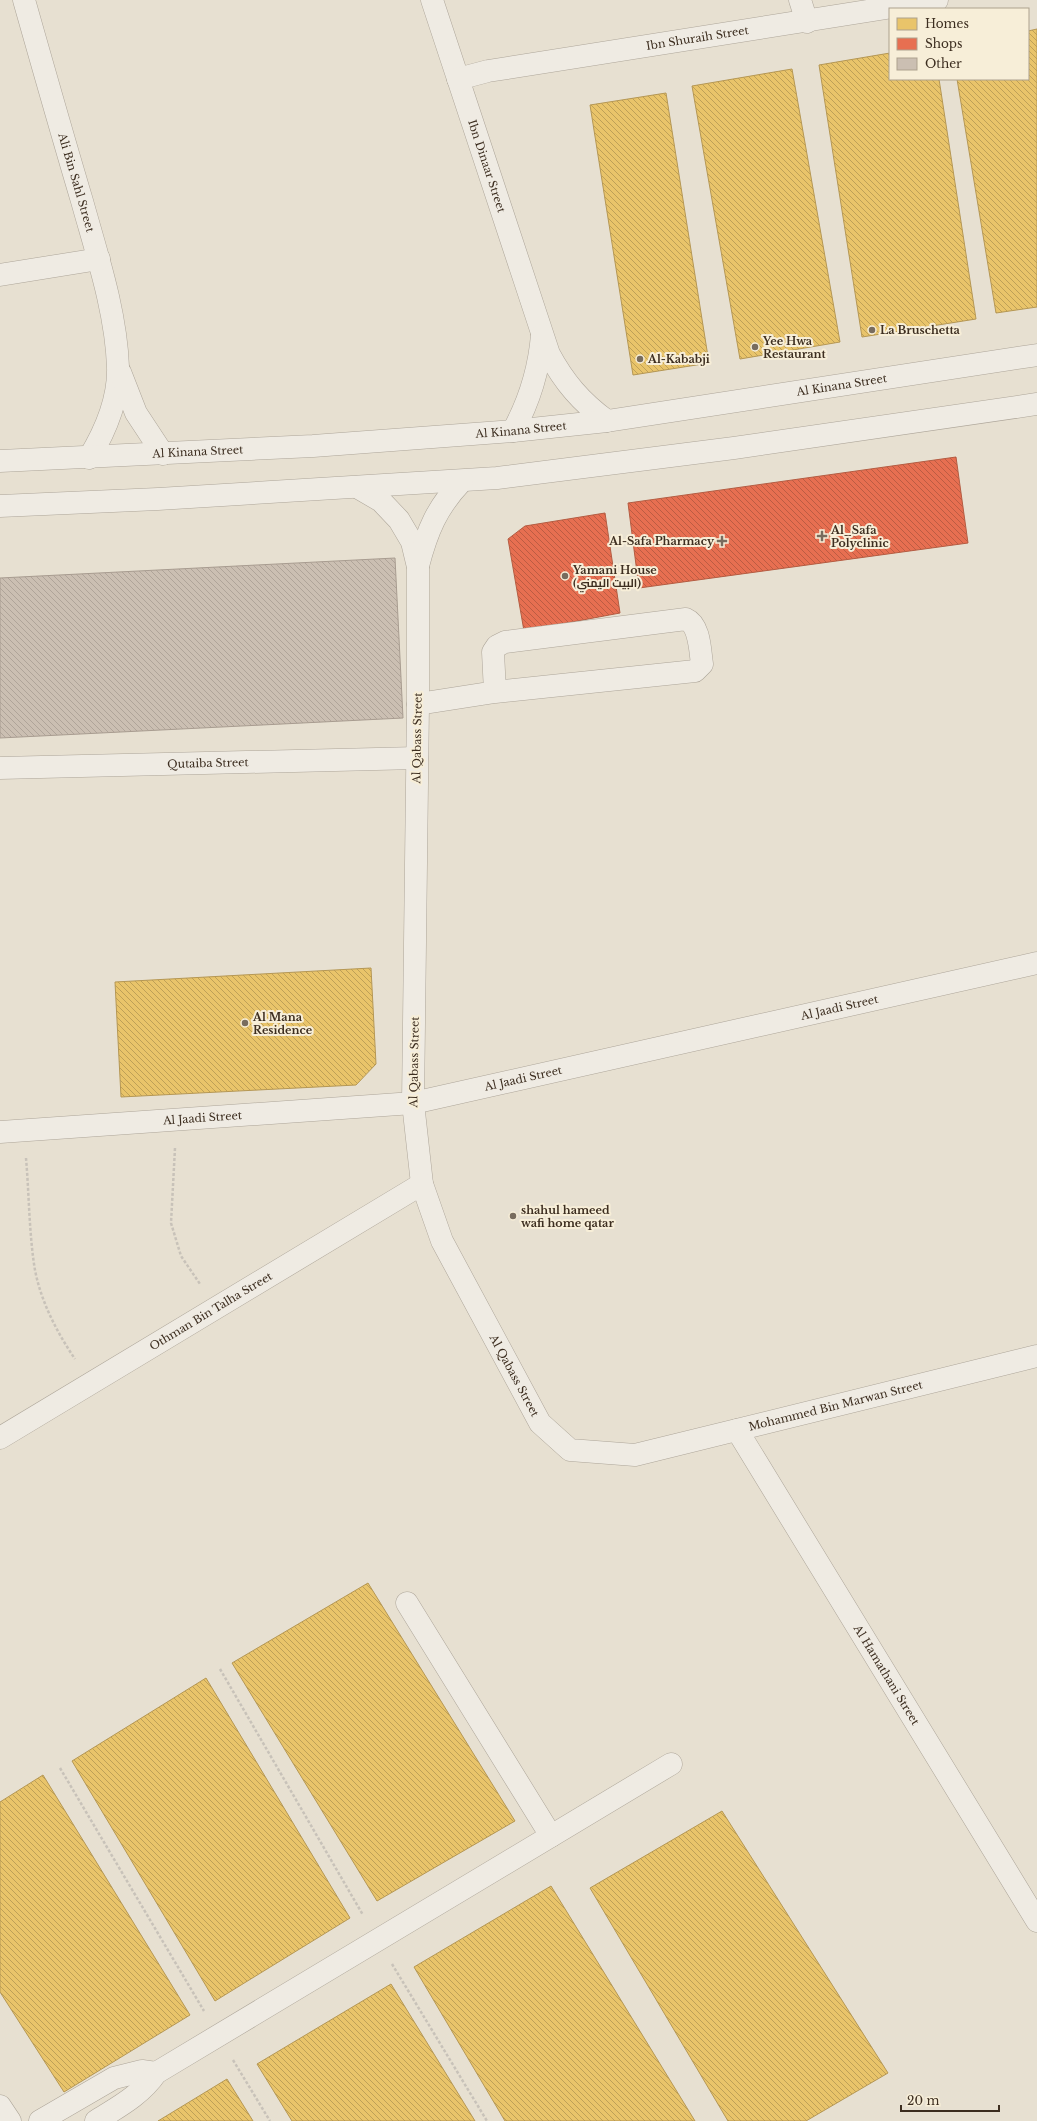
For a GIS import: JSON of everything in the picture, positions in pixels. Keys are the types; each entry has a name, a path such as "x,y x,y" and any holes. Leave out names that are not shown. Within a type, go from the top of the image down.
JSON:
{"street":[{"name":"Ali Bin Sahl Street","path":"24,0 98,258 112,320 118,367 116,391 111,415 102,437 89,458"},
{"name":"Ibn Dinaar Street","path":"432,0 549,354 573,391 589,407 607,421"},
{"path":"800,0 807,22"},
{"name":"Ibn Shuraih Street","path":"890,8 937,0"},
{"name":"Ibn Shuraih Street","path":"458,79 488,71 889,8"},
{"path":"0,275 98,258"},
{"name":"Ibn Dinaar Street","path":"513,431 531,394 537,373 542,332"},
{"name":"Al Kinana Street","path":"0,461 89,458 313,446 513,431 607,421 1037,355"},
{"name":"Ali Bin Sahl Street","path":"118,367 136,413 163,454"},
{"path":"0,506 166,499 462,481 734,448 1037,404"},
{"name":"Al Qabass Street","path":"462,481 447,496 434,518 424,542 418,567 418,704 413,1103 422,1184 442,1241 540,1424 570,1450 635,1455"},
{"name":"Al Qabass Street","path":"357,488 381,501 399,520 412,542 418,567"},
{"path":"418,704 495,692 695,671 702,664 695,627 691,621 686,619 505,642 497,646 493,652 495,692"},
{"name":"Qutaiba Street","path":"0,768 417,758"},
{"name":"Al Jaadi Street","path":"0,1132 413,1103 1037,963"},
{"name":"Othman Bin Talha Street","path":"0,1438 422,1184"},
{"name":"Mohammed Bin Marwan Street","path":"635,1455 1037,1356"},
{"name":"Al Hamathani Street","path":"737,1430 1037,1921"},
{"path":"407,1603 550,1836"},
{"path":"96,2121 134,2097 150,2082 156,2073 671,1764"},
{"path":"40,2121 114,2078 142,2072 156,2073"},
{"path":"0,2106 10,2121"}],"path":[{"path":"176,1120 171,1223 182,1256 216,1308"},
{"path":"24,1131 34,1265 38,1283 55,1327 91,1383"},
{"path":"220,1669 377,1940 487,2121"},
{"path":"60,1768 218,2036 270,2121"}],"building: Homes":[{"path":"1037,29 1037,307 996,313 957,80 1029,80 1029,31"},
{"path":"889,53 889,80 939,80 976,319 862,337 819,65"},
{"path":"792,69 840,342 740,359 692,86"},
{"path":"666,93 709,363 633,375 590,105"},
{"name":"Al Mana Residence","path":"371,968 376,1064 356,1085 121,1097 115,982"},
{"path":"368,1583 515,1821 377,1901 232,1663"},
{"path":"206,1678 350,1918 215,2001 72,1761"},
{"path":"43,1775 190,2015 64,2092 0,1992 0,1802"},
{"path":"722,1811 888,2073 806,2121 728,2121 590,1888"},
{"path":"551,1886 695,2121 505,2121 414,1967"},
{"path":"391,1984 475,2121 292,2121 257,2064"},
{"path":"227,2079 253,2121 158,2121"}],"building: Shops":[{"path":"956,457 968,543 639,588 628,503"},
{"name":"Yamani House (البيت اليمني)","path":"605,513 620,613 524,631 508,539 525,526"}],"building: Other":[{"path":"395,558 403,718 0,738 0,578"}],"place":[{"name":"La Bruschetta","path":"872,330"},
{"name":"Yee Hwa Restaurant","path":"755,347"},
{"name":"Al-Kababji","path":"640,359"},
{"name":"Al_Safa Polyclinic","path":"822,536"},
{"name":"Al-Safa Pharmacy","path":"722,541"},
{"name":"Yamani House (البيت اليمني)","path":"565,576"},
{"name":"Al Mana Residence","path":"245,1023"},
{"name":"shahul hameed wafi home qatar","path":"513,1216"}]}
